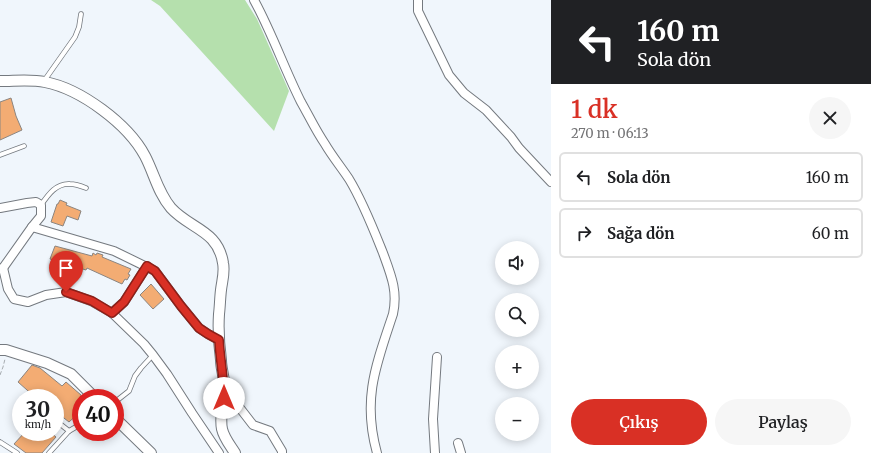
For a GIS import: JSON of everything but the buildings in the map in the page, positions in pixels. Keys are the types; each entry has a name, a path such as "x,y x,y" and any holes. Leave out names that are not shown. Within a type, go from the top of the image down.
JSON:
{"street":[{"path":"254,0 270,31 292,83 324,143 348,178 362,204 377,237 393,282 395,307 372,384 372,426 377,453"},
{"path":"418,0 418,10 449,75 464,93 486,110 551,182"},
{"path":"0,81 34,80 56,84 93,104 114,119 137,142 167,203 182,219 206,234 216,243 224,263 219,318 220,359 224,384 221,423 225,437 235,453"},
{"path":"0,208 36,202 41,205 42,216 32,227 2,269 8,289 14,299 28,302 46,294 66,292 92,301 112,313 144,344 153,355 219,453"},
{"path":"32,227 114,251 147,266 155,271 199,328 219,340"},
{"path":"112,313 124,302 147,266"},
{"path":"3,350 47,362 71,374 86,389"},
{"path":"435,453 433,419 437,357"},
{"path":"224,384 253,425 270,431 282,453"},
{"path":"124,427 151,453"},
{"path":"458,443 461,453"}],"lane":[{"path":"44,82 75,37 79,27 81,14"},
{"path":"0,155 24,146"},
{"path":"41,205 49,194 62,185 70,184 86,188"},
{"path":"124,395 129,391 135,376 153,355"},
{"path":"64,427 69,431"},
{"path":"49,453 72,429"},
{"path":"0,442 17,453"}],"path":[{"path":"0,375 3,366 3,350"}],"green space":[{"path":"151,0 245,0 257,19 289,91 274,131 160,6"}],"route":[{"path":"66,292 92,301 112,313 124,302 147,266 155,271 199,328 219,340 224,384 224,398"}]}
